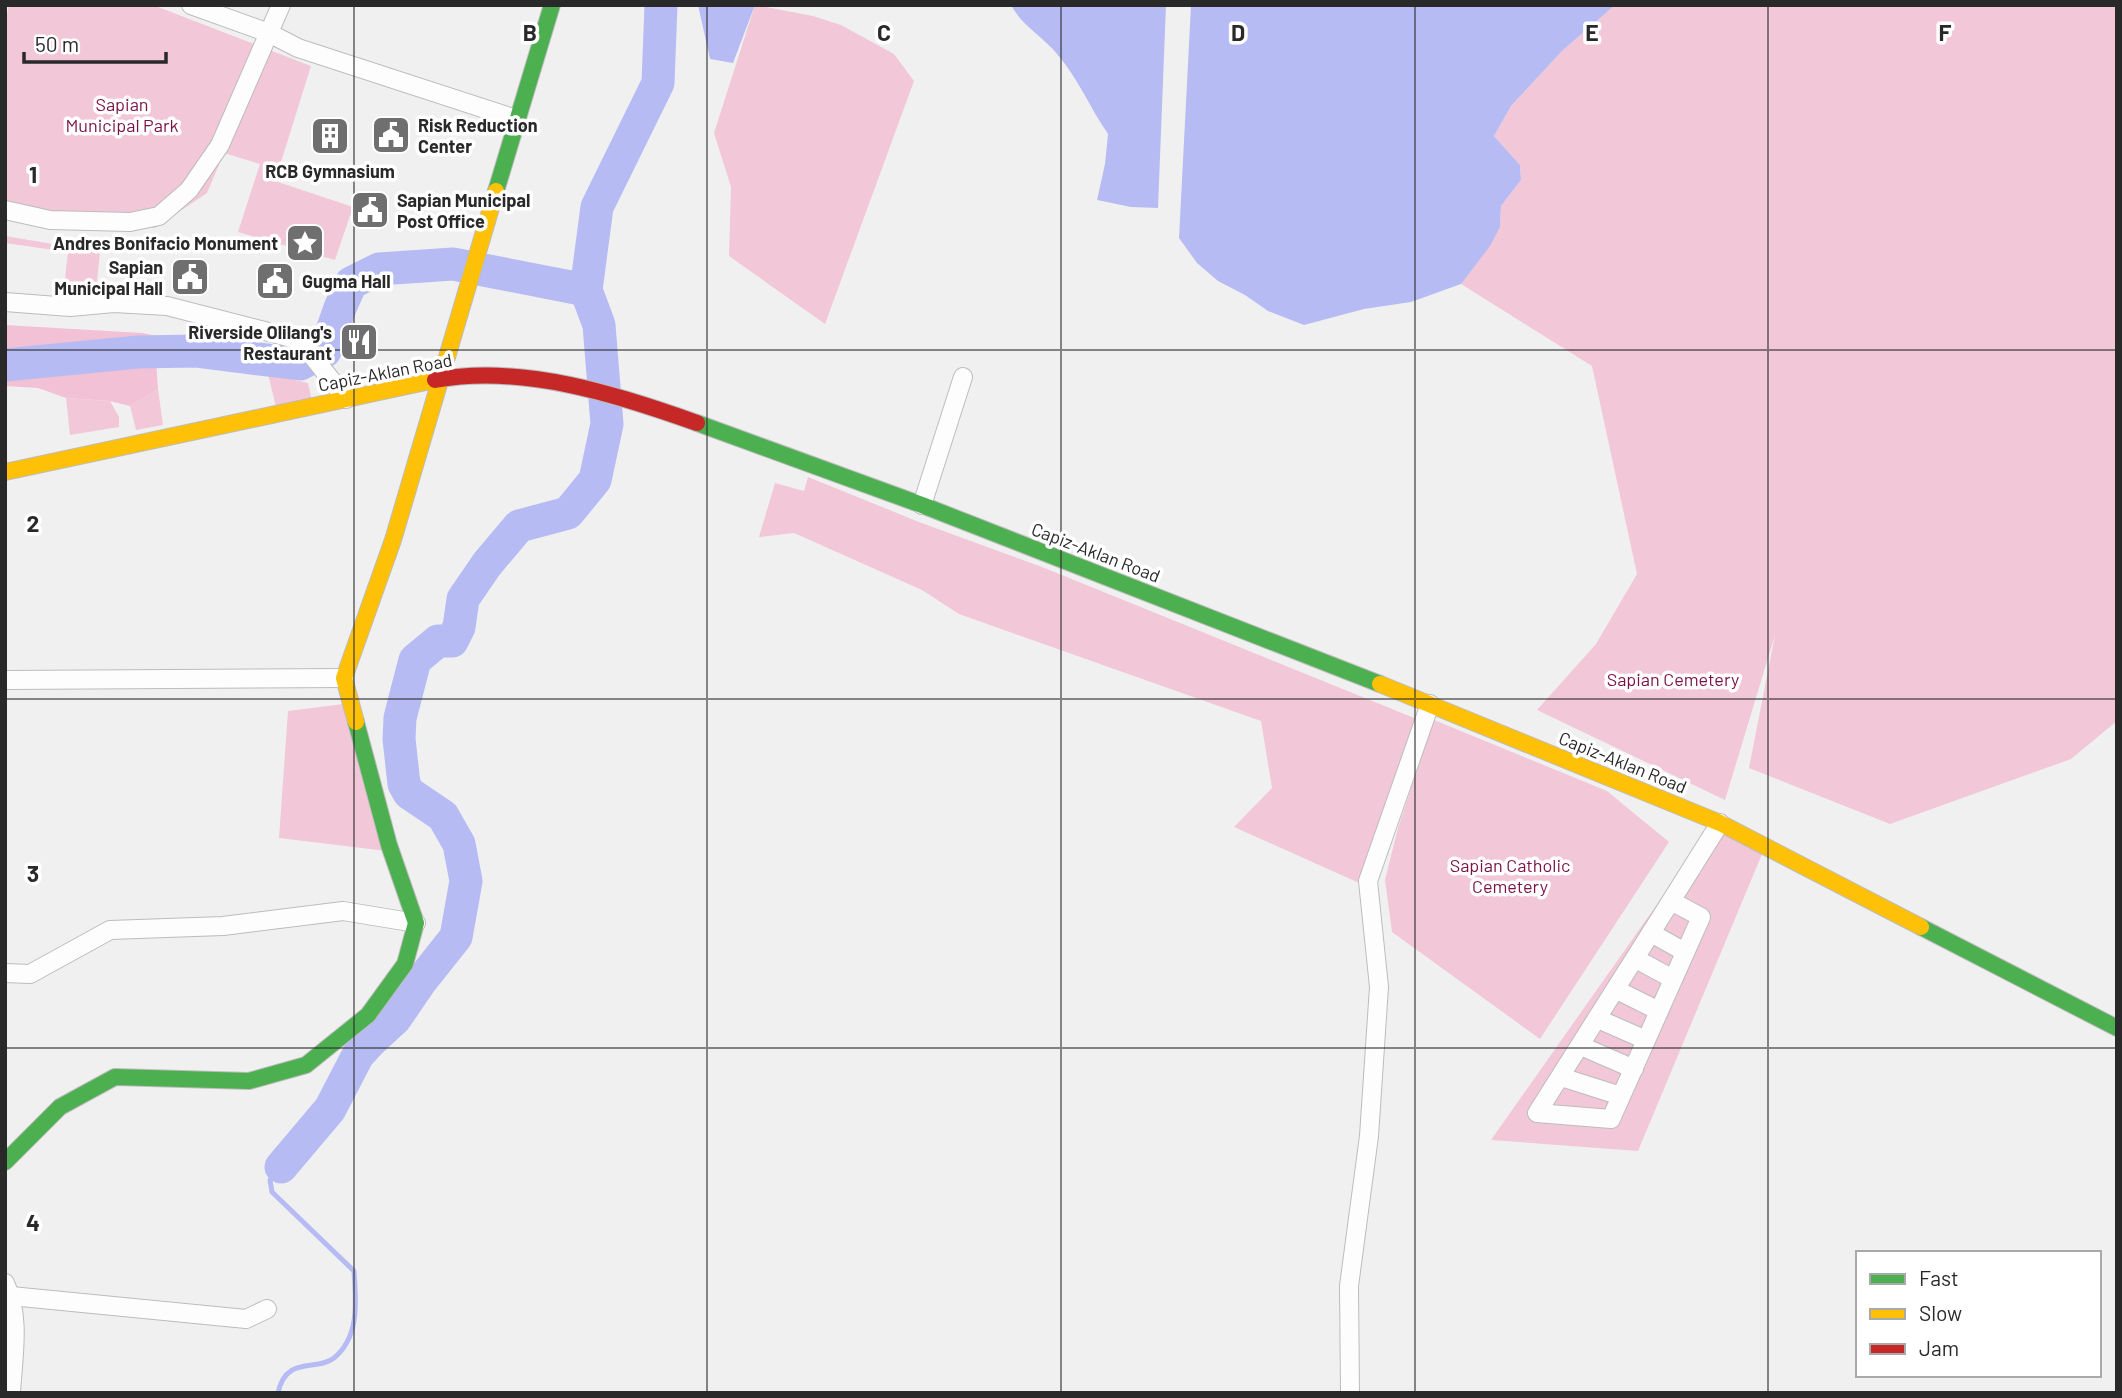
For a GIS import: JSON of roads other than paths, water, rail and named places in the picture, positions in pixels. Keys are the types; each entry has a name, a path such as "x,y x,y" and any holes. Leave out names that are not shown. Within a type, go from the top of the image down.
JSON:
{"main road":[{"path":"5,1162 60,1107 115,1077 249,1081 306,1065 368,1015 405,964 416,923 389,845 344,678 393,540 552,5"},
{"name":"Capiz-Aklan Road","path":"5,472 439,379 480,375 520,378 589,389 641,403 922,505 1430,704 1720,823 2117,1028"}],"street":[{"path":"191,5 269,33 298,48 516,119"},
{"path":"5,210 50,220 130,222 159,216 190,190 220,145 281,5"},
{"path":"5,302 70,307 114,303 167,306 288,337 303,344 346,398"},
{"path":"922,505 963,377"},
{"path":"5,680 344,678"},
{"path":"1350,1393 1349,1286 1368,1136 1380,987 1368,881 1430,704"},
{"path":"1671,901 1701,917 1611,1119 1537,1114 1720,823"},
{"path":"5,973 30,974 110,930 223,926 343,911 416,923"},
{"path":"1651,933 1685,951"},
{"path":"1636,959 1673,979"},
{"path":"1617,990 1659,1011"},
{"path":"1598,1019 1647,1040"},
{"path":"1581,1046 1634,1069"},
{"path":"1560,1077 1621,1096"},
{"path":"11,1393 15,1322 8,1290 246,1320 267,1309"}],"water":[{"path":"698,5 755,5 733,63 710,59"},
{"path":"1011,5 1166,5 1158,208 1131,207 1097,200 1108,134 1064,63"},
{"path":"1191,5 1615,5 1562,51 1511,106 1494,136 1520,165 1521,180 1501,206 1500,227 1490,246 1461,284 1411,302 1364,309 1304,325 1268,311 1218,281 1197,263 1179,238"}],"waterway":[{"path":"281,1167 330,1109 358,1055 395,1019 456,937 466,881 459,844 443,816 409,793 404,784 399,739 400,718 415,660 438,641 452,641 459,627 463,599 487,564 519,526 568,513 595,480 607,424 599,325 586,290 597,207 658,83 661,5"},
{"path":"5,365 138,352 195,351 300,364 325,351 351,283 379,269 453,264 586,290"},
{"path":"278,1393 288,1373 302,1366 327,1362 342,1349 352,1329 355,1306 354,1271 272,1192 270,1180 281,1167"}],"place":[{"name":"Risk Reduction Center","path":"391,135"},
{"name":"RCB Gymnasium","path":"330,136"},
{"name":"Sapian Municipal Post Office","path":"370,210"},
{"name":"Andres Bonifacio Monument","path":"305,243"},
{"name":"Sapian Municipal Hall","path":"190,277"},
{"name":"Gugma Hall","path":"275,281"},
{"name":"Riverside Olilang's Restaurant","path":"359,342"}],"park label":[{"name":"Sapian Municipal Park","path":"122,114"},
{"name":"Sapian Cemetery","path":"1673,679"},
{"name":"Sapian Catholic Cemetery","path":"1510,875"}]}
